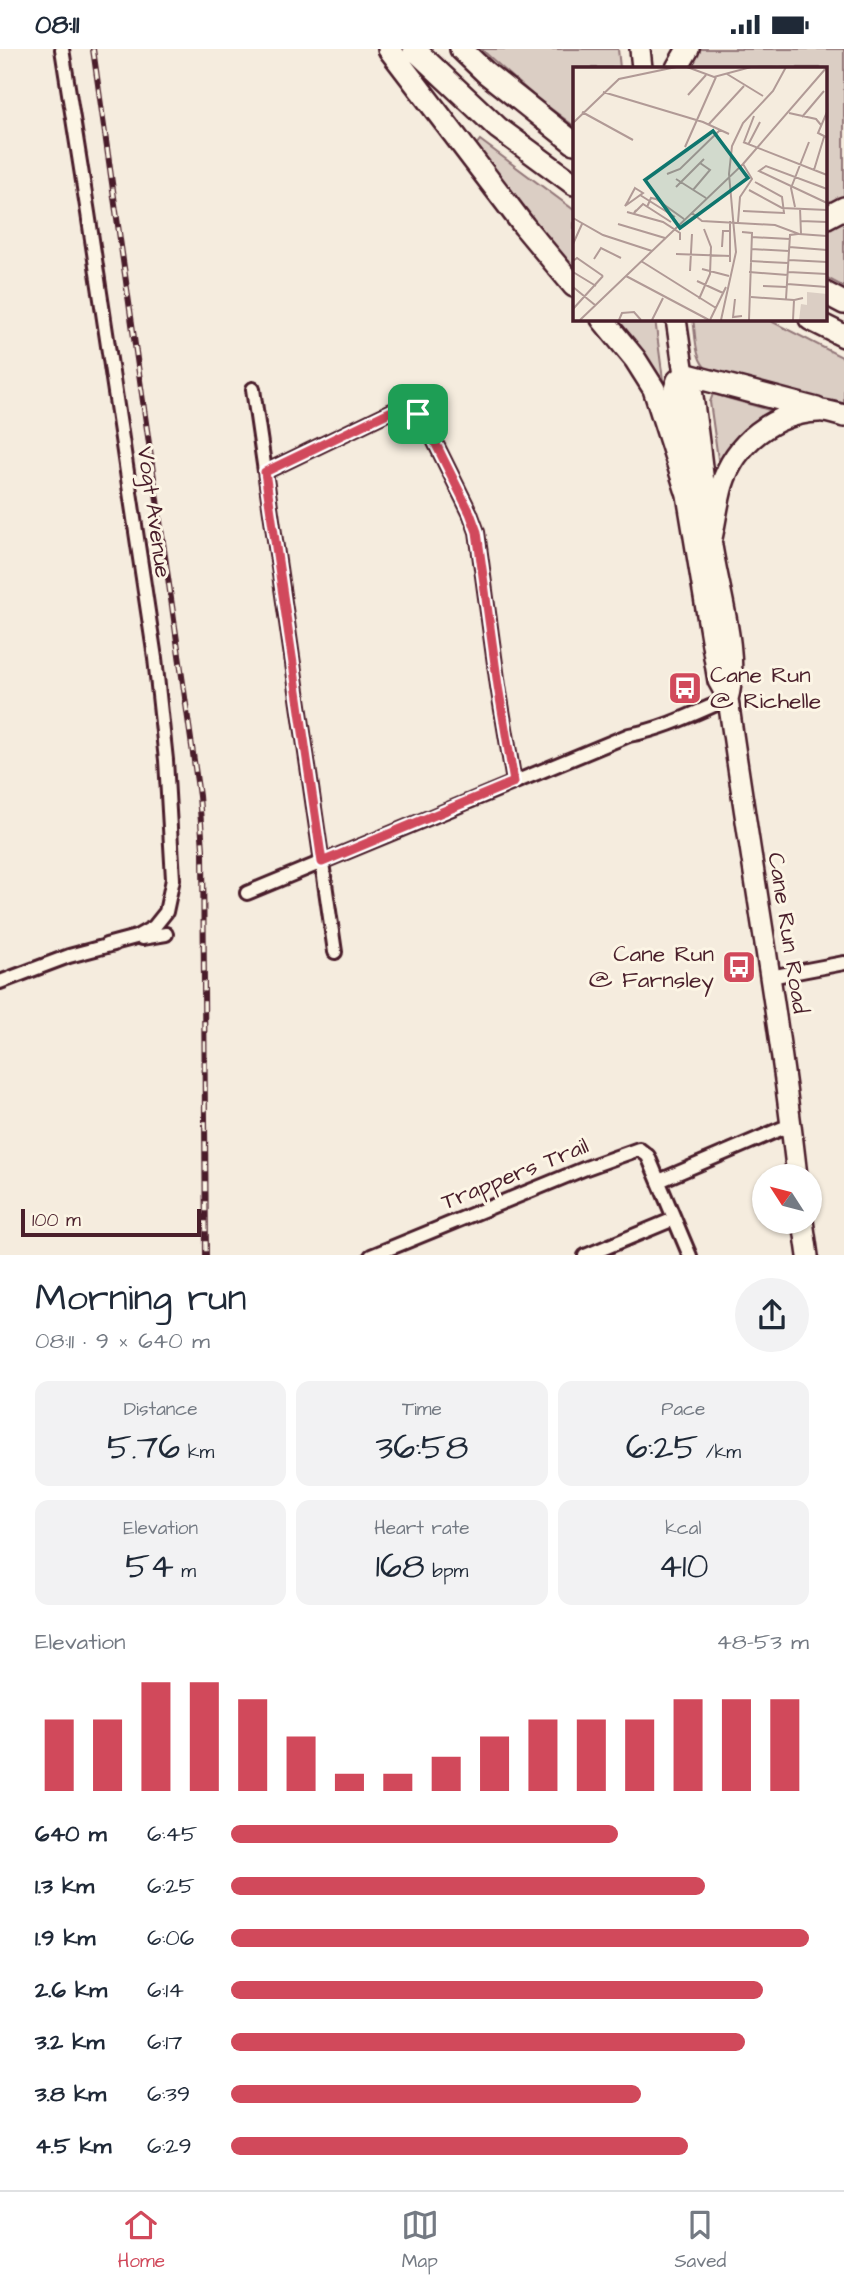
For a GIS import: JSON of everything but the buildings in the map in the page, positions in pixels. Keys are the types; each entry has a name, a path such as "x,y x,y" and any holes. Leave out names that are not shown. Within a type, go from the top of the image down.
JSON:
{"highway":[{"path":"389,49 524,226 573,284"},
{"path":"414,49 498,128 573,183"},
{"path":"461,49 505,89 573,141"},
{"path":"640,49 642,67"},
{"path":"678,67 688,49"},
{"path":"826,217 844,208"},
{"path":"826,294 844,303"},
{"path":"602,320 635,359 654,389 686,489"},
{"name":"Cane Run Road","path":"676,320 684,373 691,383 711,538 730,648 733,682 728,699"},
{"path":"812,320 844,336"},
{"path":"684,373 844,417"},
{"name":"Cane Run Road","path":"684,373 677,380 674,389 686,489 718,681 728,699 789,1096 795,1164"},
{"path":"711,538 722,484 745,442 762,428 786,417 819,410"},
{"path":"805,1234 807,1255"}],"street":[{"name":"Vogt Avenue","path":"0,982 136,937 154,927 171,901 173,879 166,760 155,658 61,49"},
{"path":"253,389 335,952"},
{"path":"265,472 402,406 422,418 477,532 514,782"},
{"path":"247,893 629,735 681,719 728,699"},
{"name":"Vogt Avenue","path":"106,945 166,934"},
{"path":"770,977 844,963"},
{"path":"690,1255 659,1181 790,1125"},
{"name":"Trappers Trail","path":"371,1255 630,1150 643,1150 659,1181"},
{"path":"585,1255 674,1219"}],"shaded area":[{"path":"481,49 618,49 620,67 573,67 573,125 534,96"},
{"path":"697,49 844,49 844,200 826,210 826,67 686,67"},
{"path":"480,140 573,209 573,278 473,149"},
{"path":"844,217 844,287 826,278 826,226"},
{"path":"608,320 655,320 665,395"},
{"path":"693,320 769,320 844,358 844,405 711,369 709,371 701,361"},
{"path":"713,394 773,411 742,434 719,466 710,402"}],"railway":[{"path":"93,49 199,796 203,849 206,1255"}],"place":[{"name":"Cane Run @ Richelle","path":"685,688"},
{"name":"Cane Run @ Farnsley","path":"739,967"}],"route":[{"path":"402,406 418,414 426,424 477,532 514,782 322,862 265,472 402,406"}]}
